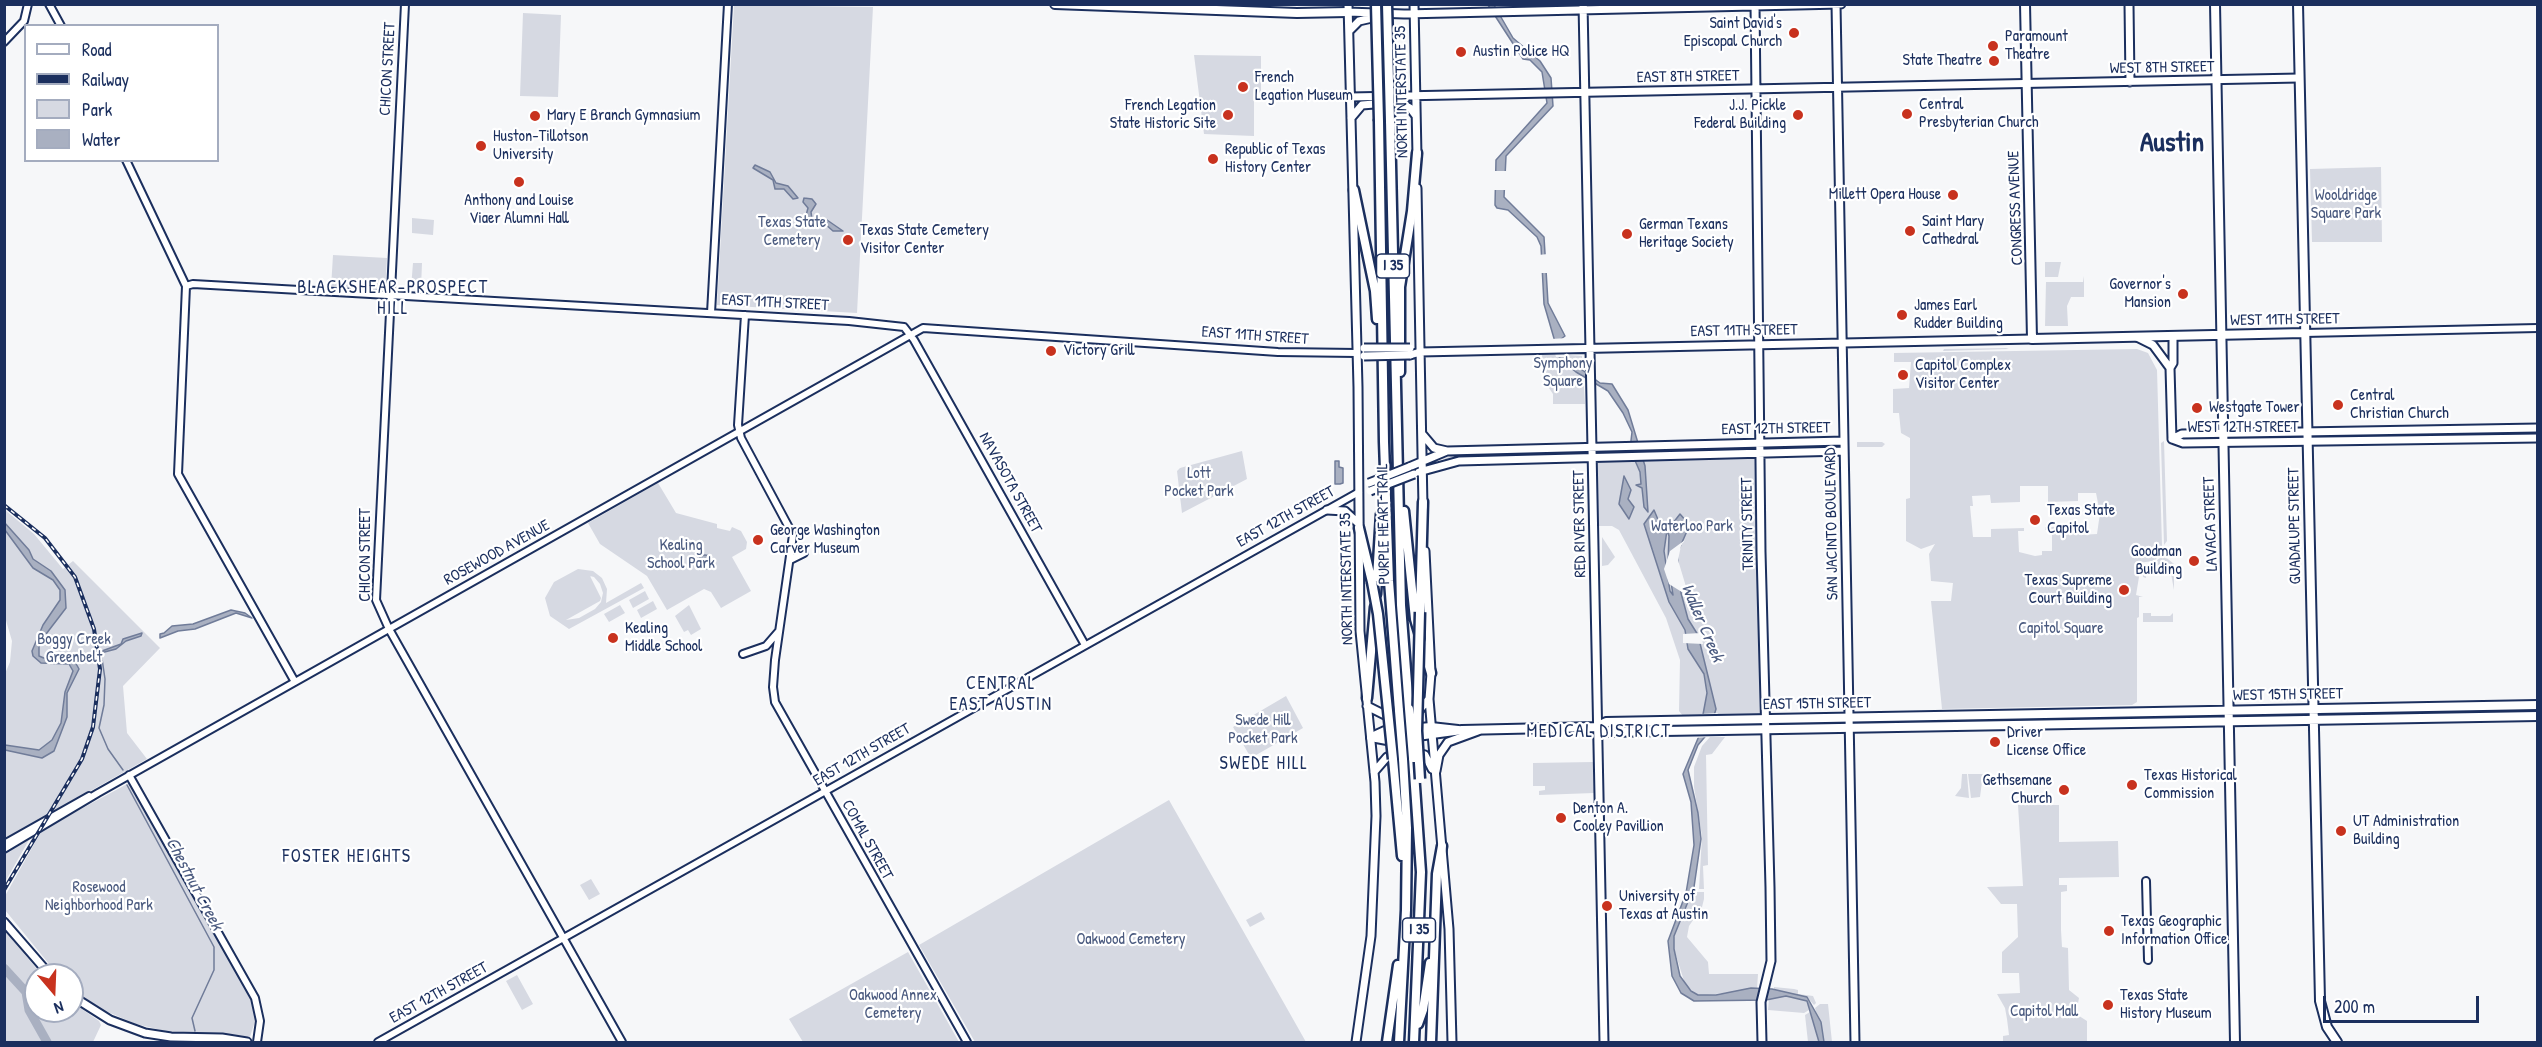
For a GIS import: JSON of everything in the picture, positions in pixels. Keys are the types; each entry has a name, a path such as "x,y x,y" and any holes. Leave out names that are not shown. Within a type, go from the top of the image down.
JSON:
{"highway":[{"name":"PURPLE HEART TRAIL","path":"1376,4 1384,442 1389,581 1407,828 1407,910 1399,1042"},
{"name":"PURPLE HEART TRAIL","path":"1387,4 1401,605 1419,828 1420,915 1414,1042"},
{"path":"1397,411 1401,360 1400,286 1412,211 1417,153"},
{"path":"1354,190 1375,291 1384,402"},
{"path":"1397,441 1403,465 1404,508 1414,619 1431,673"},
{"path":"1367,702 1381,536 1381,473 1384,442"},
{"path":"1419,828 1418,730 1423,502"},
{"path":"1359,526 1378,614 1407,910"},
{"path":"1431,1042 1437,874 1442,846"},
{"path":"1387,1042 1405,932"},
{"path":"1415,1033 1423,1010 1435,940"}],"main road":[{"path":"1055,4 1297,13 1348,8 1404,14"},
{"name":"NORTH INTERSTATE 35","path":"1414,4 1422,470 1431,673 1429,699 1449,929 1453,1042"},
{"path":"1349,31 1364,19 1414,13 1583,7 1841,4"},
{"name":"CONGRESS AVENUE","path":"2025,4 2032,339"},
{"path":"2129,4 2130,82"},
{"name":"LAVACA STREET","path":"2215,4 2235,1042"},
{"name":"GUADALUPE STREET","path":"2298,4 2320,1001 2326,1027 2337,1042"},
{"name":"TRINITY STREET","path":"1755,5 1760,442 1771,961 1761,1012 1762,1042"},
{"name":"SAN JACINTO BOULEVARD","path":"1836,5 1855,1042"},
{"name":"RED RIVER STREET","path":"1583,7 1604,1042"},
{"name":"NORTH INTERSTATE 35","path":"1348,8 1350,118 1362,353 1359,492 1360,631 1371,737 1376,816 1373,916 1356,1042"},
{"name":"WEST 8TH STREET","path":"2026,84 2299,78"},
{"name":"EAST 8TH STREET","path":"1350,97 1409,94 1416,96 2026,84"},
{"path":"1350,118 1362,105 1399,102 1405,104 1416,116"},
{"name":"WEST 11TH STREET","path":"2032,339 2304,333"},
{"path":"2172,439 2170,368 2173,363 2173,336"},
{"path":"2134,337 2153,345 2170,368"},
{"name":"EAST 11TH STREET","path":"1362,353 2032,339"},
{"name":"WEST 12TH STREET","path":"2172,439 2182,434 2538,428"},
{"path":"1422,431 1429,444 1447,451"},
{"name":"WEST 12TH STREET","path":"2172,439 2183,444 2538,438"},
{"name":"EAST 12TH STREET","path":"1359,492 1447,451 1844,441"},
{"path":"1676,444 1676,455"},
{"name":"EAST 12TH STREET","path":"1369,487 1459,461 1844,451"},
{"path":"1326,510 1345,511 1359,526"},
{"path":"1367,702 1387,716 1417,713 1429,699"},
{"name":"WEST 15TH STREET","path":"2040,713 2538,705"},
{"name":"EAST 15TH STREET","path":"1371,737 1387,740 1431,732 1462,730 1596,727 1606,722 1693,725 1767,719 2040,713"},
{"name":"WEST 15TH STREET","path":"2040,723 2538,716"},
{"name":"EAST 15TH STREET","path":"1720,724 1767,728 2040,723"},
{"name":"EAST 15TH STREET","path":"1596,727 1606,732 1671,729 1693,725"},
{"path":"1435,777 1439,755 1448,742 1484,730"},
{"path":"1374,772 1387,757 1418,752 1425,755 1435,777"},
{"path":"4,922 39,963"},
{"path":"84,1004 110,1020 145,1033 247,1042"}],"street":[{"path":"4,42 24,21 28,4"},
{"name":"CHICON STREET","path":"405,4 376,600 390,629 622,1042"},
{"path":"711,314 728,4"},
{"path":"52,6 60,24"},
{"path":"127,162 186,286 178,474 295,682"},
{"name":"EAST 11TH STREET","path":"186,286 193,284 745,315 895,325 906,328 911,334 923,328 938,328 1278,352 1362,353"},
{"path":"740,432 745,315"},
{"name":"WEST 11TH STREET","path":"2304,333 2538,328"},
{"name":"ROSEWOOD AVENUE","path":"4,849 129,775 911,334"},
{"name":"NAVASOTA STREET","path":"911,334 1085,645"},
{"name":"COMAL STREET","path":"740,432 793,535 773,687 775,702 967,1042"},
{"name":"EAST 12TH STREET","path":"378,1042 1359,492"},
{"path":"790,560 804,553"},
{"path":"743,654 766,646 780,630"},
{"path":"2040,713 2040,723"},
{"path":"129,775 255,998 260,1021 257,1042"},
{"name":"ROSEWOOD AVENUE","path":"4,844 81,799 96,794"},
{"path":"2146,881 2148,960"}],"green space":[{"name":"Texas State Cemetery","path":"734,5 873,7 857,313 717,305"},
{"path":"523,13 561,15 558,97 520,96"},
{"name":"French Legation State Historic Site","path":"1194,55 1261,56 1261,92 1254,95 1254,136 1204,134"},
{"name":"Wooldridge Square Park","path":"2381,167 2382,242 2312,242 2310,169"},
{"path":"412,218 434,220 433,235 412,233"},
{"path":"333,255 387,258 385,291 331,288"},
{"path":"2045,262 2061,262 2058,277 2045,277"},
{"path":"413,263 422,263 421,288 411,288"},
{"path":"2084,276 2084,297 2071,297 2067,306 2068,326 2045,326 2046,282 2083,282"},
{"path":"2006,348 2009,349 1943,351 1944,349"},
{"name":"Capitol Square","path":"2137,349 2148,353 2157,370 2162,553 2154,561 2137,563 2139,577 2136,595 2143,597 2139,597 2139,617 2137,618 2137,702 2132,705 1942,709 1931,601 1951,601 1953,583 1931,581 1929,554 1935,544 1921,549 1906,541 1906,499 1910,498 1910,438 1901,433 1899,413 1893,413 1893,389 1909,388 1911,362 1894,362 1894,353","holes":["2020,486 2048,486 2048,502 2078,501 2078,493 2096,493 2100,513 2097,534 2079,535 2078,527 2045,527 2045,530 2052,530 2052,551 2042,551 2042,555 2035,556 2019,552 2018,531 2024,531 2024,528 1991,529 1991,537 1973,537 1970,506 1973,506 1972,496 1990,495 1991,503 2020,502"]},
{"name":"Symphony Square","path":"1542,353 1582,356 1585,404 1553,404 1553,394 1543,379"},
{"path":"2381,434 2382,437 2317,437 2318,435"},
{"path":"2164,441 2167,541 2164,545 2161,443"},
{"path":"1857,442 1885,444 1882,447 1857,447"},
{"path":"1835,444 1835,448 1770,448 1772,445"},
{"path":"1751,446 1749,451 1689,453 1686,449"},
{"name":"Lott Pocket Park","path":"1242,451 1247,479 1182,513 1177,471 1180,468"},
{"path":"1492,451 1492,457 1442,459 1461,453"},
{"name":"Waterloo Park","path":"1750,457 1756,460 1761,712 1759,715 1683,716 1679,711 1680,660 1666,618 1619,530 1612,526 1597,526 1597,463 1600,460"},
{"name":"Kealing School Park","path":"658,483 676,513 717,524 717,528 730,531 732,527 741,531 747,542 746,549 732,557 751,591 721,608 711,592 704,589 667,610 647,576 600,544 588,523"},
{"name":"Boggy Creek Greenbelt","path":"5,510 34,534 63,569 73,561 160,648 123,686 127,733 147,759 41,819 5,882 4,676 10,662 12,641 5,617"},
{"path":"1602,537 1615,557 1608,565 1602,566"},
{"path":"2163,555 2174,564 2174,590 2170,568 2152,567 2146,572 2146,578 2143,577 2142,565 2153,564"},
{"path":"578,569 593,571 602,578 607,589 606,603 641,583 644,588 569,629 550,616 545,598 554,582","holes":["590,576 600,584 603,593 601,602 595,609 579,618 566,620 600,601 601,598"]},
{"path":"645,591 649,599 633,608 629,600"},
{"path":"653,601 657,609 641,618 637,610"},
{"path":"620,605 625,613 609,622 604,614"},
{"path":"689,605 701,629 691,635 688,630 684,632 675,616"},
{"path":"2143,613 2151,613 2151,616 2170,616 2173,613 2173,622 2143,622"},
{"name":"Swede Hill Pocket Park","path":"1286,696 1303,728 1251,758 1233,727"},
{"path":"1710,737 1725,737 1712,754 1706,755 1708,865 1703,866 1704,889 1699,889 1702,836 1694,787 1694,767 1702,746"},
{"path":"1593,762 1594,793 1539,795 1539,791 1545,790 1545,786 1533,786 1533,763"},
{"path":"1962,774 1967,774 1969,798 1955,796 1961,788"},
{"path":"1968,774 1983,774 1980,797 1971,798"},
{"name":"Rosewood Neighborhood Park","path":"129,783 193,893 253,1004 256,1018 250,1037 169,1032 136,1024 103,1010 84,997 84,963 48,963 5,910 5,896 42,830"},
{"name":"Oakwood Cemetery","path":"1169,800 1306,1042 975,1042 919,945"},
{"name":"Capitol Mall","path":"2018,805 2059,805 2059,842 2118,841 2119,877 2059,878 2059,885 2067,885 2067,891 2061,892 2061,930 2062,947 2068,948 2069,990 2079,998 2076,1014 2087,1021 2087,1042 2003,1042 2003,1036 2009,1035 2007,1019 2005,1008 1997,994 2020,993 2019,973 2002,973 2002,952 2018,937 2017,904 2001,904 1987,887 2023,886"},
{"path":"591,879 600,894 589,900 580,885"},
{"path":"1691,892 1704,892 1704,899 1702,907 1689,926 1687,937 1708,962 1709,974 1758,974 1757,989 1697,995 1685,984 1674,949 1674,936"},
{"path":"1261,912 1265,919 1250,927 1246,920"},
{"path":"5,931 32,963 24,963 24,1023 84,1023 84,1010 101,1025 93,1042 5,1042"},
{"name":"Oakwood Annex Cemetery","path":"908,952 959,1042 803,1042 789,1019"},
{"path":"517,975 533,1004 522,1010 506,981"},
{"path":"1774,987 1798,990 1798,994 1813,996 1816,1003 1814,1005 1807,997 1774,991"},
{"path":"1786,996 1807,1001 1809,1010 1804,1013 1768,1010 1769,999"},
{"path":"1820,1004 1828,1004 1832,1042 1824,1042 1815,1008"},
{"path":"1810,1012 1819,1042 1808,1042 1805,1015"}],"water":[{"path":"1488,5 1494,5 1513,38 1540,61 1551,78 1553,106 1506,156 1504,197 1544,237 1548,303 1565,336 1561,339 1573,367 1581,369 1600,383 1612,384 1628,410 1645,466 1648,512 1644,507 1642,488 1636,485 1641,484 1640,472 1630,449 1632,432 1623,413 1608,391 1576,372 1560,359 1544,304 1541,246 1537,237 1508,210 1497,208 1495,205 1496,160 1547,103 1542,72 1530,60 1523,59"},
{"path":"755,165 770,172 776,183 788,186 798,198 793,199 784,189 775,189 773,180 753,168"},
{"path":"804,198 812,199 816,204 811,212 812,219 827,220 843,231 833,231 824,223 812,225 808,222 805,219 808,208 803,202"},
{"path":"1335,461 1339,461 1339,467 1343,468 1343,483 1340,484 1335,484"},
{"path":"1624,476 1631,490 1628,499 1634,507 1629,519 1619,504"},
{"path":"1654,510 1659,522 1673,523 1680,514 1686,521 1687,531 1677,554 1681,593 1688,619 1698,635 1716,709 1709,732 1698,745 1688,770 1698,813 1701,839 1694,887 1674,936 1674,949 1680,976 1691,991 1698,995 1716,995 1751,988 1772,989 1807,997 1821,1022 1824,1042 1819,1042 1807,1001 1786,996 1766,1000 1694,1001 1681,993 1672,976 1668,941 1686,893 1694,845 1691,802 1683,774 1699,736 1707,693 1704,674 1688,649 1685,630 1669,602 1644,524","holes":["1667,530 1669,536 1668,562 1673,595 1670,591 1664,551"]},
{"path":"4,522 29,550 33,559 51,571 65,590 66,608 43,638 39,647 39,656 51,661 102,651 121,644 123,639 142,633 141,636 126,641 116,649 74,660 79,669 67,693 67,717 54,751 42,758 5,750 5,745 39,750 52,740 61,723 65,692 73,671 69,664 41,663 33,656 32,651 43,625 60,600 60,590 53,580 33,568 5,530"},
{"path":"705,555 710,557 712,562 710,567 705,569 700,567 698,562 700,557"},
{"path":"231,610 245,613 252,618 236,613 195,629 178,631 160,638 160,634 172,626 193,624"}],"pier":[{"path":"1493,171 1507,171 1507,190 1493,190"},
{"path":"1548,254 1550,273 1540,273 1538,255"},
{"path":"1567,338 1565,340 1568,357 1556,357 1551,339"},
{"path":"1685,540 1678,560 1687,590 1685,594 1669,584 1664,569 1670,551"},
{"path":"1701,633 1703,644 1683,643 1683,634"},
{"path":"1718,713 1709,737 1694,738 1701,714"}],"waterway":[{"name":"Chestnut Creek","path":"101,652 105,679 104,705 99,728 108,749 123,770"},
{"name":"Chestnut Creek","path":"127,785 214,947 214,970 192,1018 195,1031"},
{"path":"4,968 26,992 29,1010 47,1042"}],"railway":[{"path":"4,505 45,538 75,577 94,629 100,669 93,727 82,759 4,890"}],"place":[{"name":"Saint David's Episcopal Church","path":"1794,33"},
{"name":"Paramount Theatre","path":"1993,46"},
{"name":"Austin Police HQ","path":"1461,52"},
{"name":"State Theatre","path":"1994,61"},
{"name":"French Legation Museum","path":"1243,87"},
{"name":"Central Presbyterian Church","path":"1907,114"},
{"name":"French Legation State Historic Site","path":"1228,115"},
{"name":"J.J. Pickle Federal Building","path":"1798,115"},
{"name":"Mary E Branch Gymnasium","path":"535,116"},
{"name":"Huston-Tillotson University","path":"481,146"},
{"name":"Republic of Texas History Center","path":"1213,159"},
{"name":"Anthony and Louise Viaer Alumni Hall","path":"519,182"},
{"name":"Millett Opera House","path":"1953,195"},
{"name":"Saint Mary Cathedral","path":"1910,231"},
{"name":"German Texans Heritage Society","path":"1627,234"},
{"name":"Texas State Cemetery Visitor Center","path":"848,240"},
{"name":"Governor's Mansion","path":"2183,294"},
{"name":"James Earl Rudder Building","path":"1902,315"},
{"name":"Victory Grill","path":"1051,351"},
{"name":"Capitol Complex Visitor Center","path":"1903,375"},
{"name":"Central Christian Church","path":"2338,405"},
{"name":"Westgate Tower","path":"2197,408"},
{"name":"Texas State Capitol","path":"2035,520"},
{"name":"George Washington Carver Museum","path":"758,540"},
{"name":"Goodman Building","path":"2194,561"},
{"name":"Texas Supreme Court Building","path":"2124,590"},
{"name":"Kealing Middle School","path":"613,638"},
{"name":"Driver License Office","path":"1995,742"},
{"name":"Texas Historical Commission","path":"2132,785"},
{"name":"Gethsemane Church","path":"2064,790"},
{"name":"Denton A. Cooley Pavillion","path":"1561,818"},
{"name":"UT Administration Building","path":"2341,831"},
{"name":"University of Texas at Austin","path":"1607,906"},
{"name":"Texas Geographic Information Office","path":"2109,931"},
{"name":"Texas State History Museum","path":"2108,1005"}],"district":[{"name":"Austin","path":"2172,144"},
{"name":"BLACKSHEAR-PROSPECT HILL","path":"393,298"},
{"name":"CENTRAL EAST AUSTIN","path":"1001,694"},
{"name":"MEDICAL DISTRICT","path":"1599,732"},
{"name":"SWEDE HILL","path":"1264,764"},
{"name":"FOSTER HEIGHTS","path":"347,857"}],"water label":[{"name":"Waller Creek","path":"1702,623"}]}
